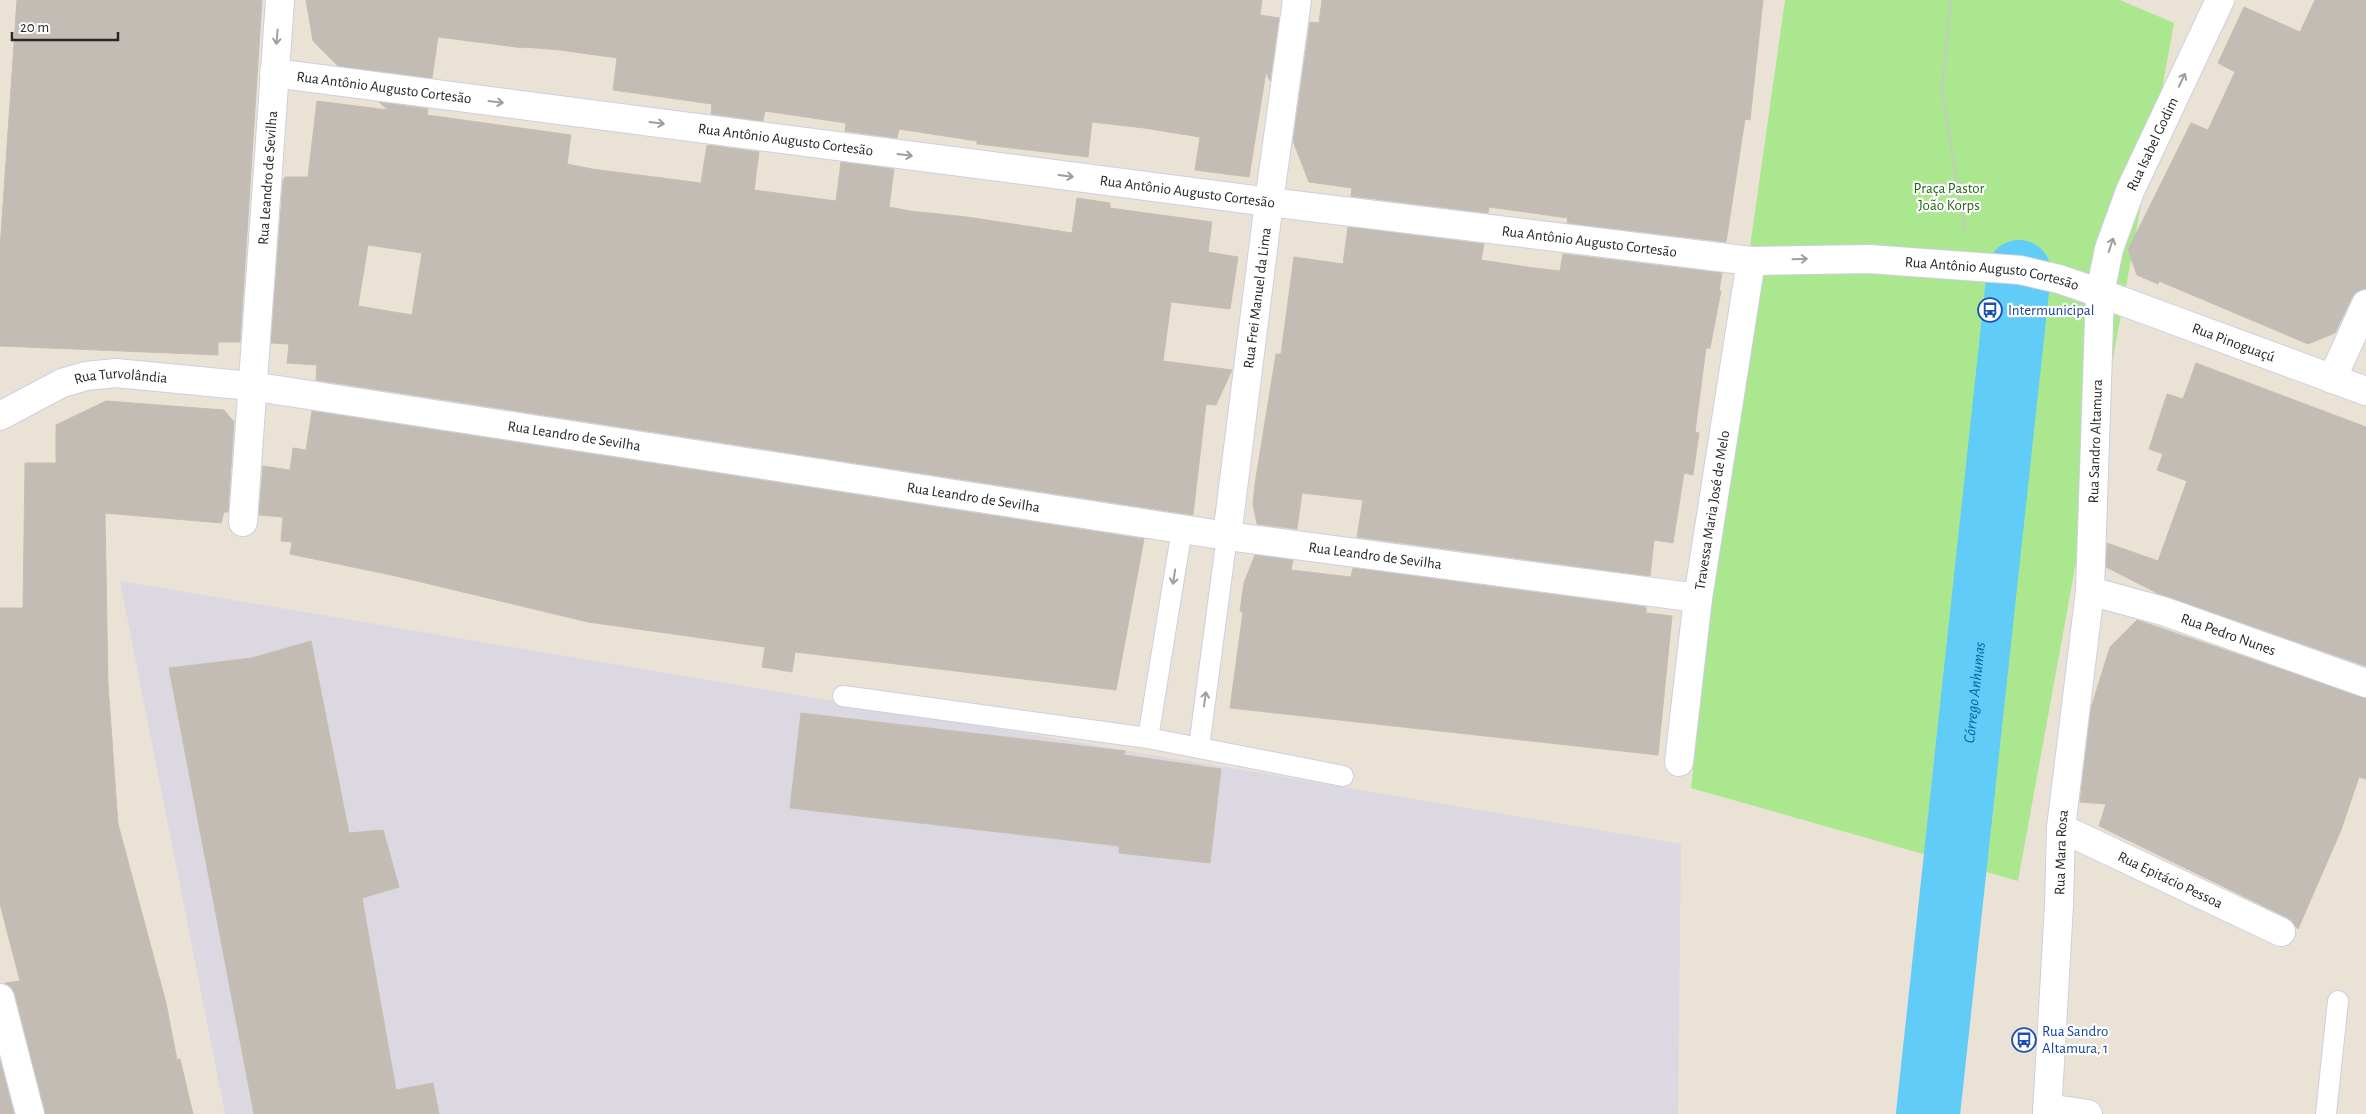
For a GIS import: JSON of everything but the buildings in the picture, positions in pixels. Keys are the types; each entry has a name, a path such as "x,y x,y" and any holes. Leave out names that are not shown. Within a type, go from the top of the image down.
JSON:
{"street":[{"name":"Rua Leandro de Sevilha","path":"243,522 251,386 280,0"},
{"name":"Rua Frei Manuel da Lima","path":"1227,536 1269,202 1297,0"},
{"name":"Rua Isabel Godim","path":"2100,293 2109,249 2130,191 2220,0"},
{"name":"Rua Antônio Augusto Cortesão","path":"274,73 1269,202 1751,260 1869,259 2020,270 2059,279 2100,293"},
{"name":"Travessa Maria José de Melo","path":"1679,762 1698,598 1751,260"},
{"name":"Rua Pinoguaçú","path":"2100,293 2366,391"},
{"name":"Rua Sandro Altamura","path":"2090,591 2090,528 2100,293"},
{"path":"2332,379 2366,304"},
{"name":"Rua Turvolândia","path":"0,416 62,383 86,376 116,373 251,386"},
{"name":"Rua Leandro de Sevilha","path":"251,386 1227,536 1698,598"},
{"name":"Rua Pedro Nunes","path":"2090,591 2163,611 2366,683"},
{"name":"Rua Mara Rosa","path":"2047,1111 2060,905 2061,828 2090,591"},
{"name":"Rua Epitácio Pessoa","path":"2061,828 2281,932"},
{"path":"0,998 30,1114"},
{"path":"2047,1111 2088,1114"}],"lane":[{"path":"1148,738 1182,529"},
{"path":"1199,747 1227,536"},
{"path":"843,696 1148,738 1343,776"},
{"path":"2326,1114 2338,1001"}],"path":[{"path":"1951,0 1942,89 1970,266"}],"shaded area":[{"path":"120,581 1681,844 1678,1114 225,1114"}],"green space":[{"name":"Praça Pastor João Korps","path":"1785,0 2120,0 2174,23 2018,881 1691,788 1750,247"}],"waterway":[{"name":"Córrego Anhumas","path":"1928,1114 2019,272"}],"place":[{"name":"Intermunicipal","path":"1990,310"},
{"name":"Rua Sandro Altamura, 1","path":"2024,1040"}]}
